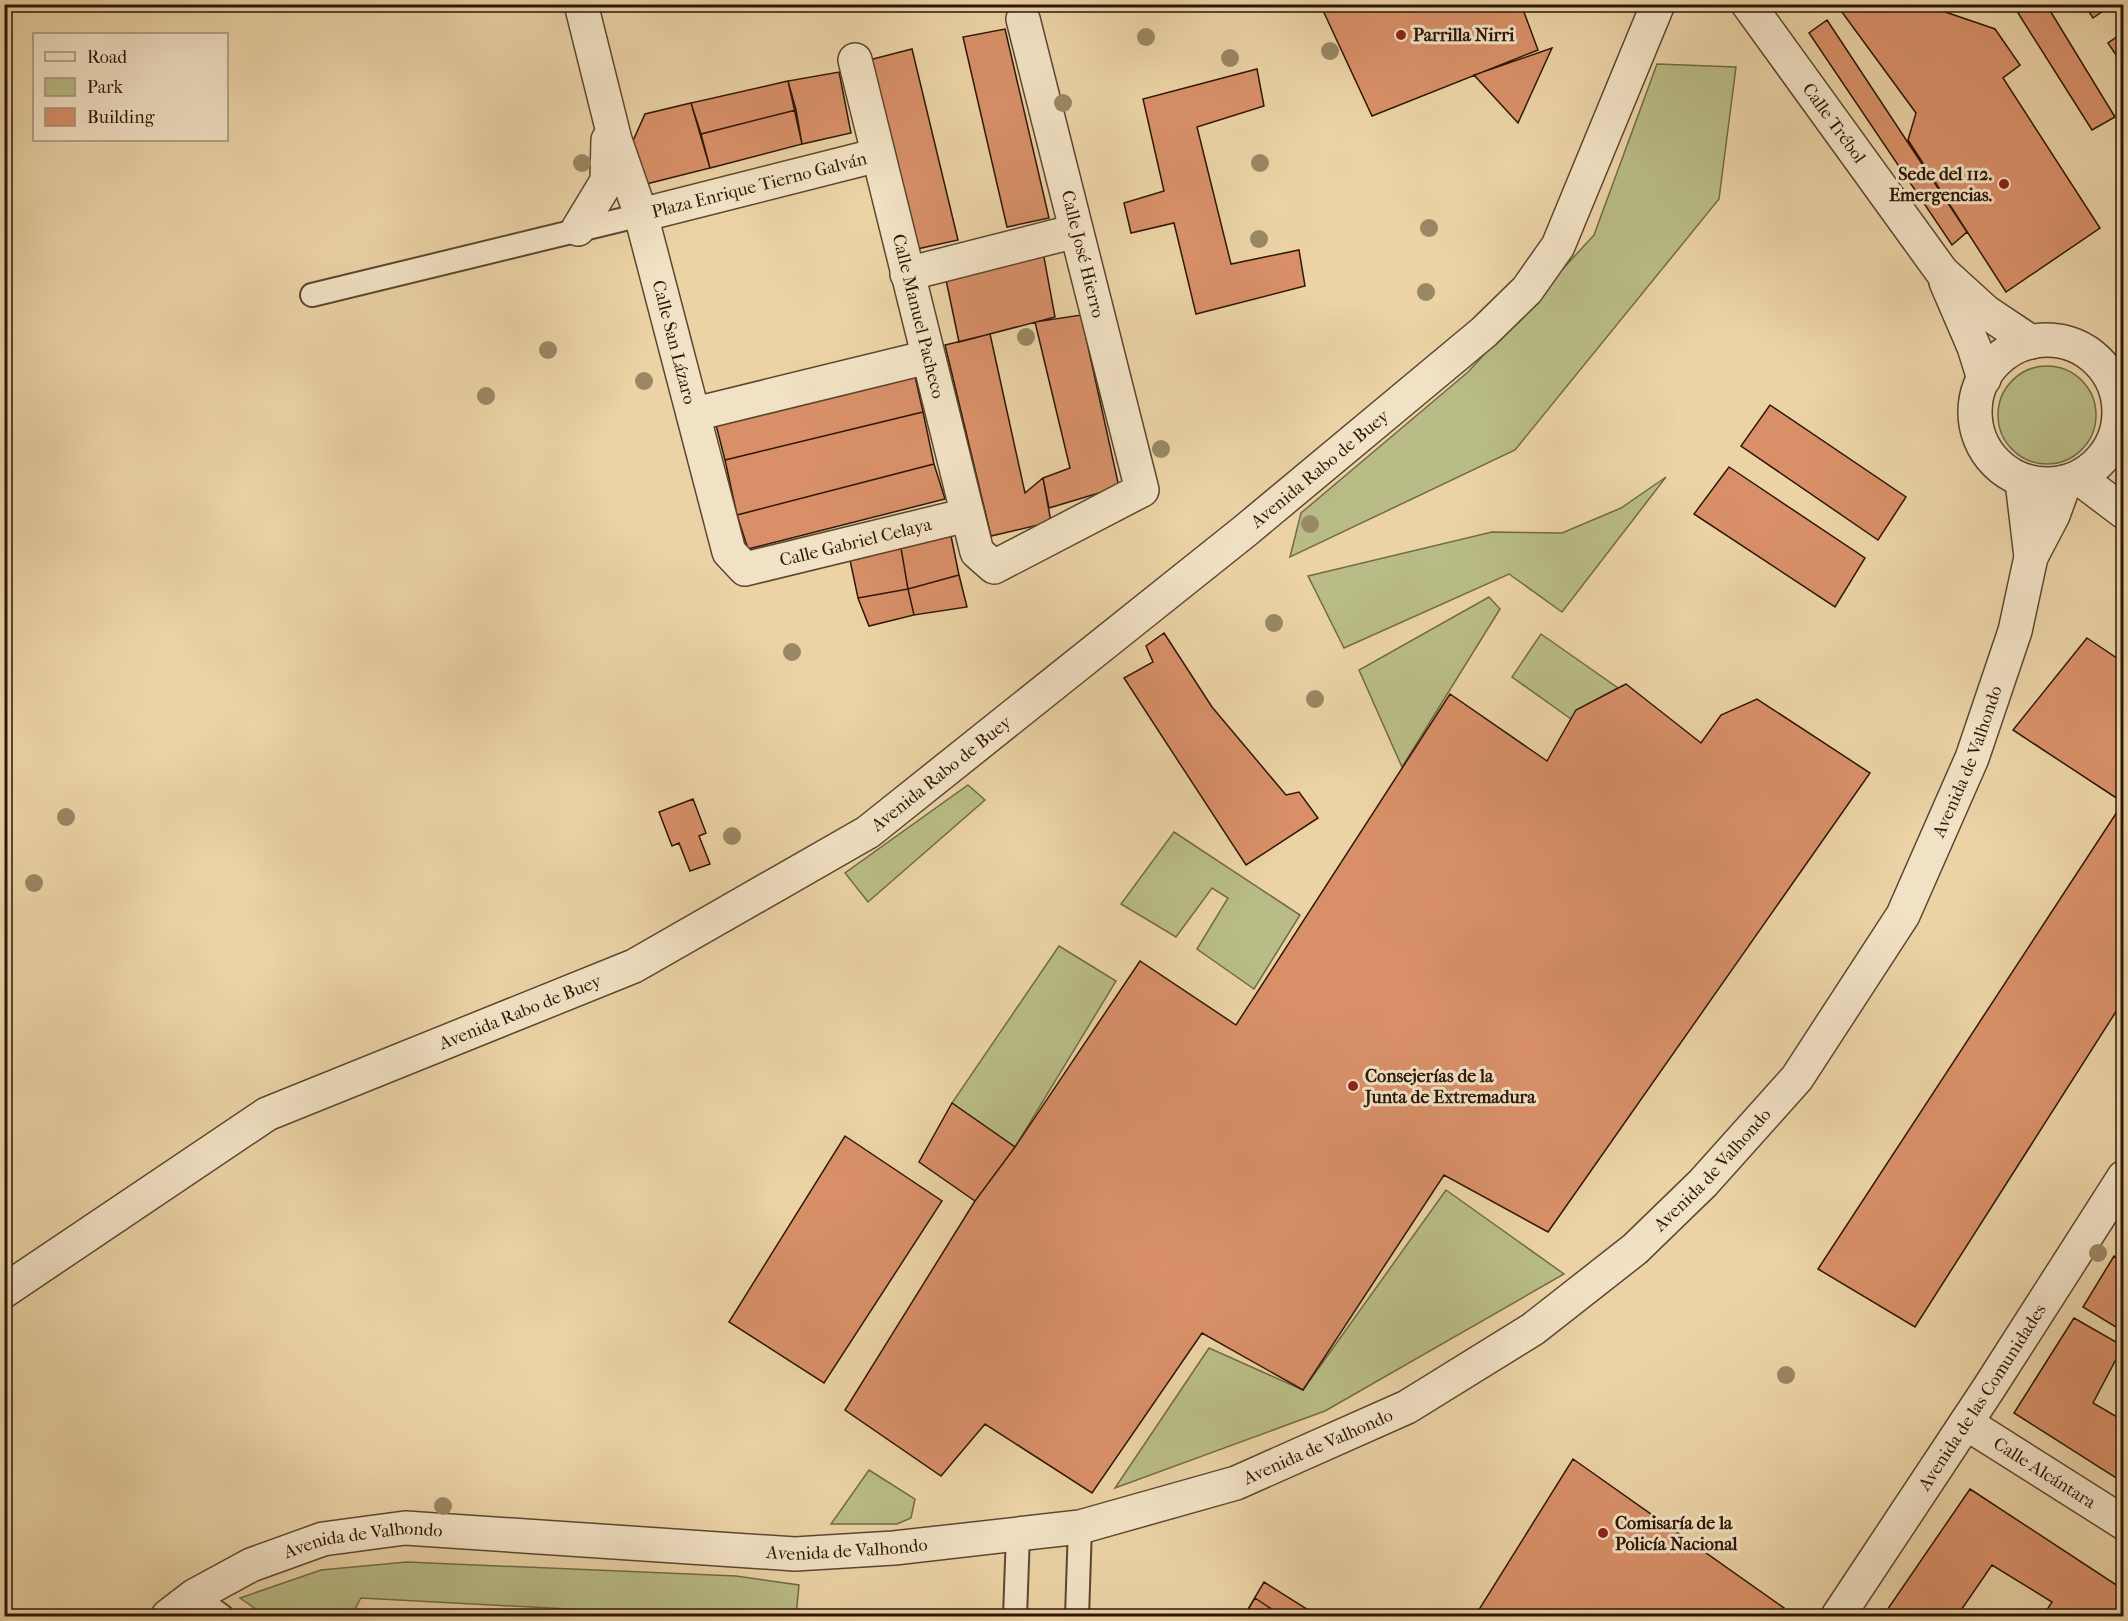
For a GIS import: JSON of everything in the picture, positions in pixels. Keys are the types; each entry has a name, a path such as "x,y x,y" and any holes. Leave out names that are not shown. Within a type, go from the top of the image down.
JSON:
{"street":[{"name":"Calle San Lázaro","path":"581,4 620,159 641,215 729,552 745,569"},
{"name":"Avenida Rabo de Buey","path":"4,1291 267,1114 634,966 868,832 1245,531 1484,332 1527,290 1558,246 1658,4"},
{"name":"Calle Trébol","path":"1748,4 1942,272 1986,312 2031,342"},
{"name":"Calle José Hierro","path":"994,567 1142,490 1023,19"},
{"name":"Calle Manuel Pacheco","path":"855,60 977,552 994,567"},
{"name":"Calle San Lázaro","path":"578,229 607,181 609,112"},
{"name":"Plaza Enrique Tierno Galván","path":"641,215 878,155"},
{"path":"907,274 1077,231"},
{"name":"Calle Trébol","path":"1942,272 1974,347 1983,379"},
{"path":"2060,341 2074,345 2103,366 2114,384 2120,405 2118,456 2072,480 2055,485 2022,482 1993,461 1981,443 1975,421 1976,399 1983,379 2004,356 2031,342 2060,341"},
{"path":"694,414 928,357"},
{"path":"2072,480 2124,512"},
{"name":"Avenida de Valhondo","path":"168,1617 194,1596 251,1565 323,1539 405,1528 795,1554 894,1548 1080,1527 1236,1483 1407,1407 1533,1329 1635,1249 1703,1183 1797,1078 1903,915 1972,758 2016,631 2031,557 2072,480"},
{"name":"Avenida de Valhondo","path":"2022,482 2031,557"},
{"name":"Calle Gabriel Celaya","path":"745,569 967,515"},
{"name":"Avenida de las Comunidades","path":"1838,1617 2118,1196"},
{"name":"Calle Alcántara","path":"1966,1423 2124,1523"}],"lane":[{"path":"312,295 641,215"},
{"path":"1077,1617 1080,1527"},
{"path":"1015,1617 1018,1534"},
{"path":"194,1596 222,1617"}],"green space":[{"path":"1657,64 1736,67 1719,199 1515,450 1290,557 1301,513 1468,372 1594,235"},
{"path":"2047,366 2066,370 2081,381 2092,396 2096,415 2092,434 2081,449 2066,460 2047,464 2028,460 2013,449 2002,434 1998,415 2002,396 2013,381 2028,370"},
{"path":"1666,477 1562,612 1509,574 1344,648 1308,576 1492,532 1562,533 1621,508"},
{"path":"1489,597 1500,609 1402,767 1359,670"},
{"path":"1541,634 1618,688 1577,710 1571,719 1512,677"},
{"path":"968,785 985,800 868,902 845,873"},
{"path":"1174,832 1300,915 1254,989 1197,949 1228,898 1212,888 1176,937 1121,904"},
{"path":"1059,946 1116,981 1015,1147 952,1103"},
{"path":"1446,1190 1564,1274 1325,1411 1115,1488 1209,1348 1303,1390"},
{"path":"869,1470 915,1499 911,1518 897,1524 831,1524"},
{"path":"407,1562 736,1576 799,1585 796,1616 700,1616 361,1598 351,1616 266,1616 240,1598 321,1570"}],"building":[{"path":"1320,4 1521,4 1538,50 1372,116"},
{"name":"Sede del 112. Emergencias.","path":"1836,4 1922,4 1995,29 2020,65 2003,78 2100,228 2006,292 1908,140 1916,113"},
{"path":"2032,4 2046,4 2115,117 2092,130 2018,13"},
{"path":"2084,4 2113,4 2093,18"},
{"path":"1827,20 1967,232 1952,245 1809,33"},
{"path":"1005,29 1049,218 1007,227 963,37"},
{"path":"2124,32 2124,67 2108,43"},
{"path":"1552,48 1518,123 1474,75"},
{"path":"912,49 958,240 917,249 869,60"},
{"path":"1257,69 1264,106 1197,127 1231,264 1299,250 1305,286 1196,314 1174,223 1131,233 1124,203 1164,191 1143,99"},
{"path":"839,72 851,133 802,144 788,81"},
{"path":"788,81 796,110 701,134 691,103"},
{"path":"691,103 710,168 646,184 632,143 645,114"},
{"path":"796,110 802,144 710,168 701,134"},
{"path":"1043,252 1055,317 959,342 945,275"},
{"path":"1081,315 1119,487 1049,508 1043,478 1070,468 1035,322"},
{"path":"990,334 1025,493 1043,478 1051,522 991,536 945,345"},
{"path":"914,372 923,412 725,460 715,421"},
{"path":"1770,405 1906,497 1878,540 1741,446"},
{"path":"923,412 934,464 737,515 725,460"},
{"path":"934,464 945,499 748,549 737,515"},
{"path":"1729,467 1865,558 1835,607 1694,514"},
{"path":"951,536 959,575 908,589 901,548"},
{"path":"901,548 908,589 858,598 850,560"},
{"path":"959,575 967,607 914,615 908,589"},
{"path":"908,589 914,615 869,626 858,598"},
{"path":"1164,633 1212,707 1286,795 1299,792 1318,818 1246,865 1124,678 1153,662 1146,646"},
{"path":"2087,638 2124,663 2124,803 2013,730"},
{"name":"Consejerías de la Junta de Extremadura","path":"1626,684 1701,743 1721,715 1757,699 1870,773 1548,1232 1444,1175 1303,1390 1202,1333 1092,1493 985,1424 941,1476 845,1410 975,1201 1015,1147 1140,961 1236,1025 1450,694 1547,761 1576,710"},
{"path":"693,799 706,833 699,836 710,864 690,871 679,843 672,846 659,812"},
{"path":"2117,812 2124,816 2124,999 1915,1327 1818,1269"},
{"path":"952,1103 1015,1147 975,1201 919,1162"},
{"path":"845,1136 942,1201 824,1383 729,1322"},
{"path":"2114,1256 2124,1263 2124,1332 2083,1307"},
{"path":"2074,1318 2123,1346 2093,1403 2124,1421 2124,1483 2014,1413"},
{"name":"Comisaría de la Policía Nacional","path":"1573,1459 1784,1608 1778,1616 1475,1616"},
{"path":"1970,1489 2124,1590 2124,1606 2117,1616 2043,1616 2052,1602 1992,1565 1957,1616 1883,1616"},
{"path":"1264,1582 1318,1616 1244,1616"},
{"path":"1255,1598 1282,1616 1244,1616"}],"place":[{"name":"Parrilla Nirri","path":"1401,35"},
{"name":"Sede del 112. Emergencias.","path":"2004,184"},
{"name":"Consejerías de la Junta de Extremadura","path":"1353,1086"},
{"name":"Comisaría de la Policía Nacional","path":"1603,1533"}]}
